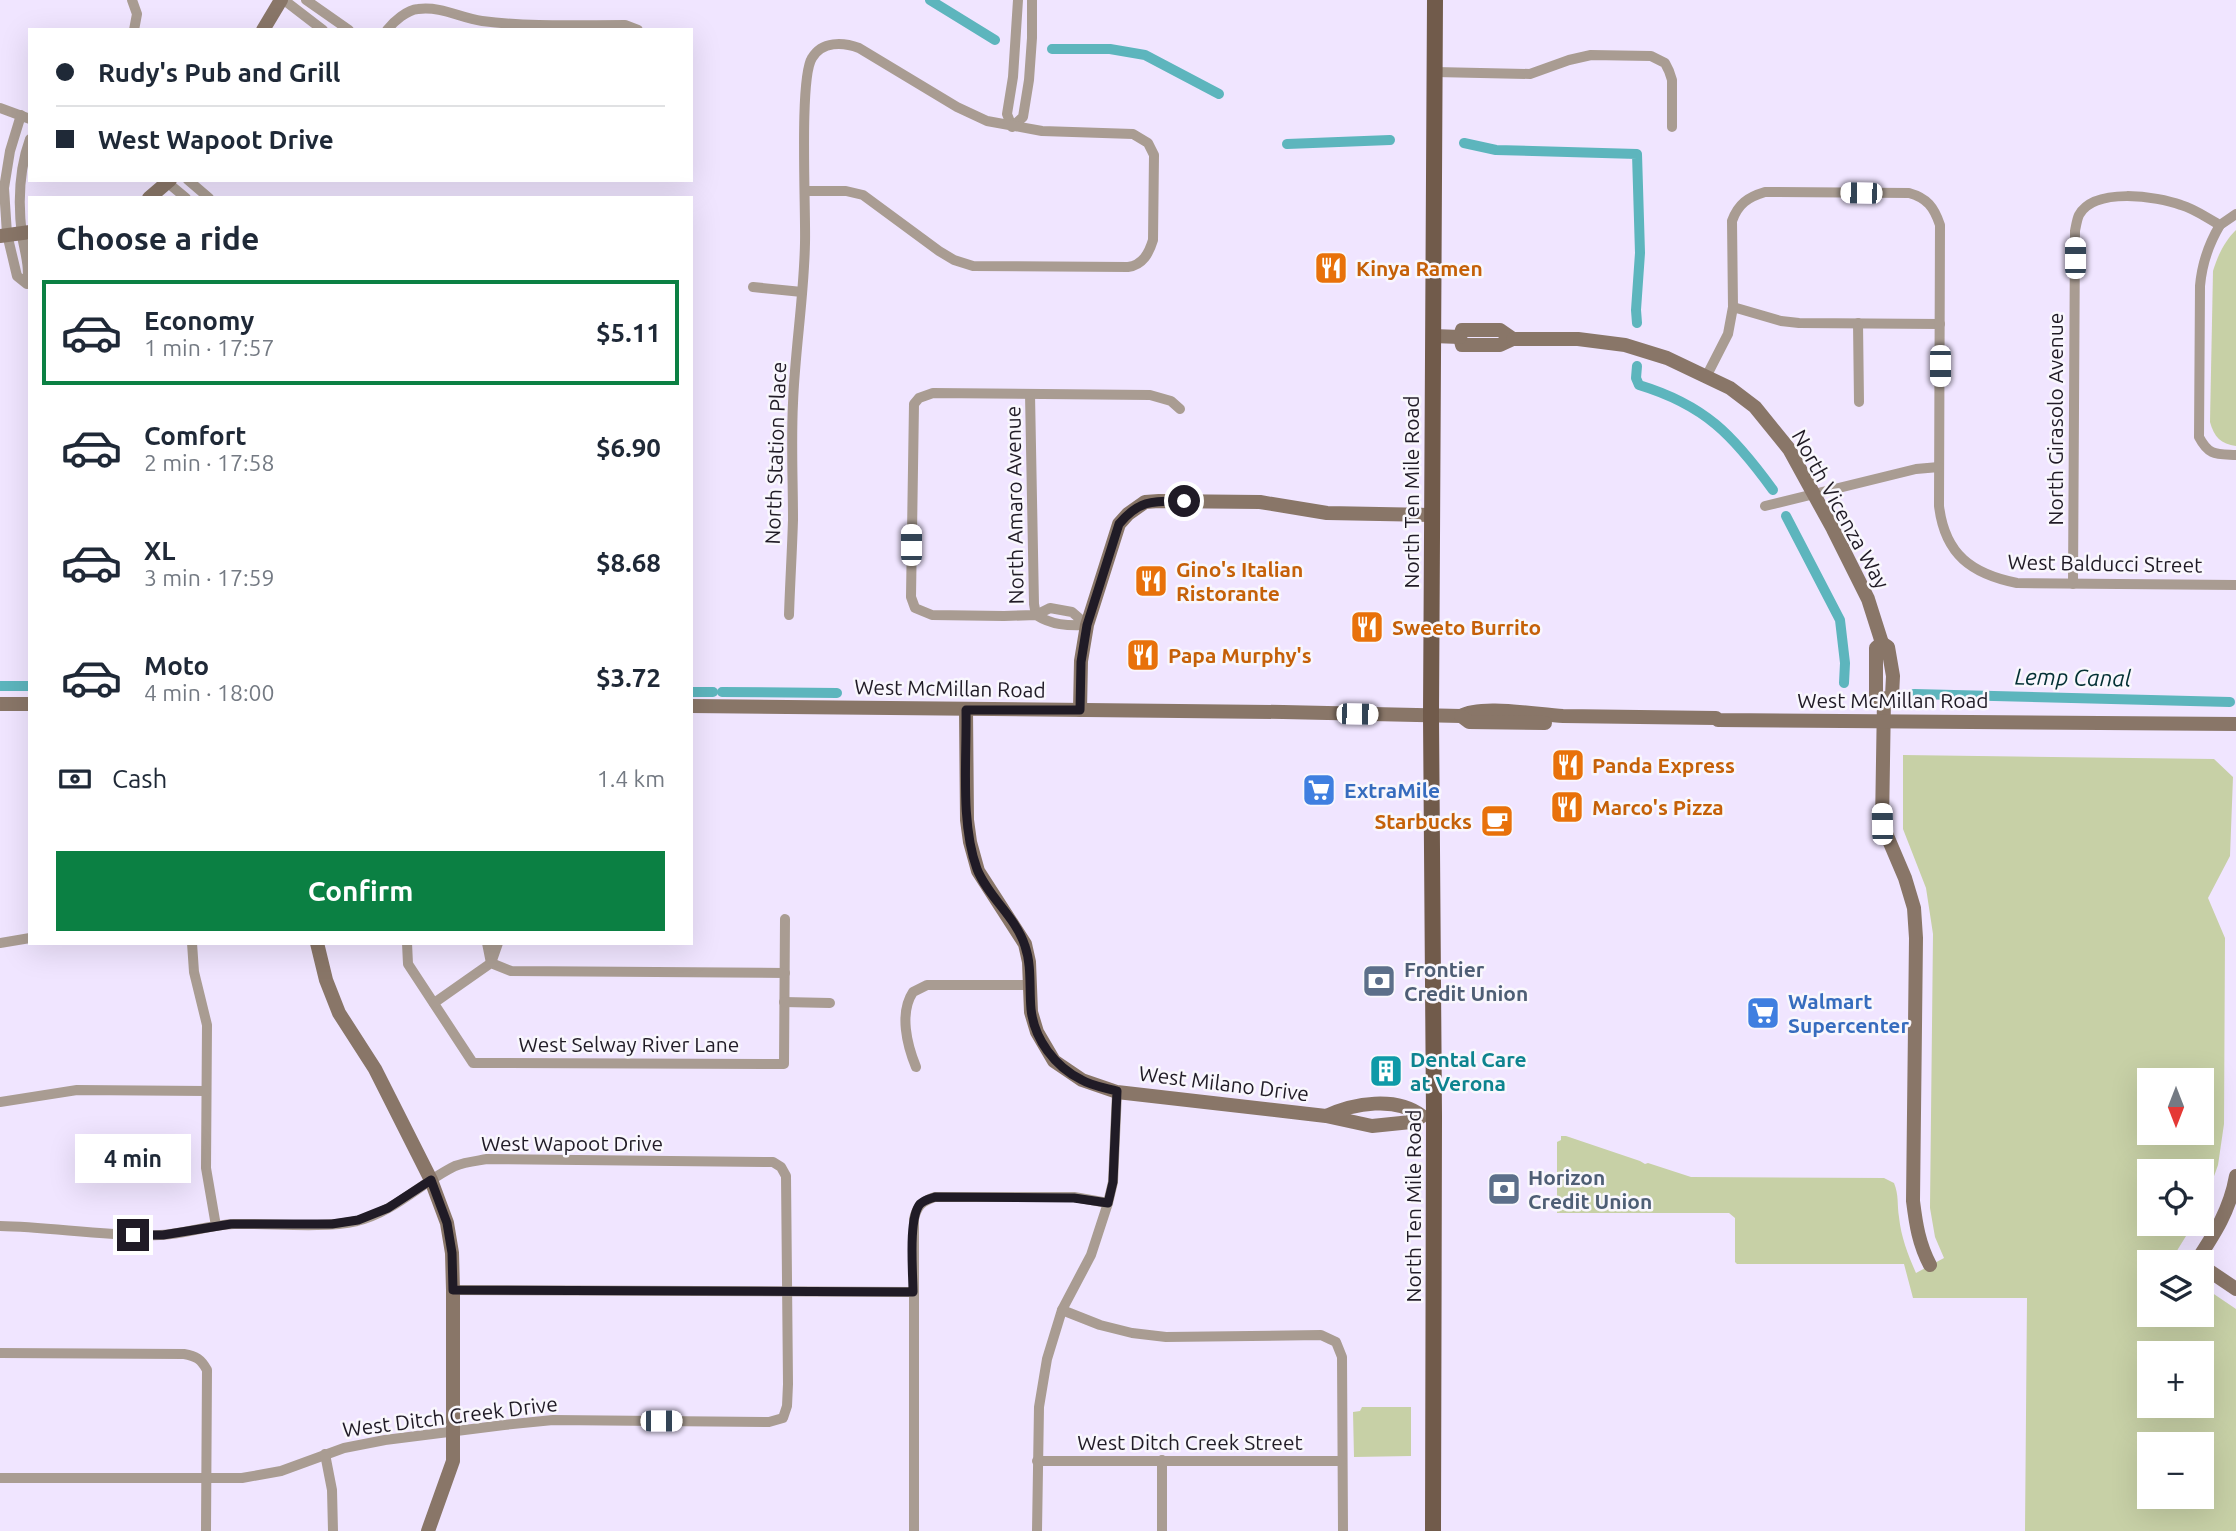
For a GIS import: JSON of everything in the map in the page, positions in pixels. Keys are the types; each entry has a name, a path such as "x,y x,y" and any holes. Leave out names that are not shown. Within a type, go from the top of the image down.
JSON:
{"main road":[{"name":"North Ten Mile Road","path":"1433,1531 1428,1116 1435,0"}],"street":[{"path":"263,28 282,0 320,28"},
{"path":"306,0 346,28"},
{"path":"1012,127 1007,114 1013,77 1017,0"},
{"path":"1012,127 1023,117 1027,92 1032,0"},
{"path":"133,1 137,14 134,28"},
{"path":"389,28 414,9 443,10 478,21 632,28"},
{"name":"North Station Place","path":"789,615 793,521 793,402 802,292 807,70 811,59 829,45 839,43 859,48 973,115 1012,127"},
{"path":"1435,72 1530,74 1569,60 1602,55 1651,56 1664,63 1672,80 1672,127"},
{"path":"0,108 25,117 10,151 4,188 15,234"},
{"path":"805,191 846,191 863,195 939,251 954,260 973,266 1128,267 1141,262 1149,252 1153,240 1154,155 1148,143 1133,134 1042,131 1012,127"},
{"path":"28,145 15,234 17,276 28,288"},
{"path":"152,196 169,182 184,196"},
{"path":"190,182 207,196"},
{"path":"1706,377 1728,334 1733,307 1732,221 1743,202 1765,192 1909,193 1927,201 1936,211 1940,225 1939,467 1916,469 1765,506"},
{"name":"North Girasolo Avenue","path":"2074,584 2075,231 2080,213 2094,201 2106,197 2155,198 2185,206 2220,225"},
{"path":"2236,214 2220,225 2209,244 2202,267 2199,437 2205,448 2216,454 2236,455"},
{"path":"753,287 802,292"},
{"path":"1733,307 1781,321 1940,324"},
{"path":"1858,323 1859,402"},
{"name":"North Vicenza Way","path":"1433,336 1460,337 1462,345 1500,345 1513,339 1578,339 1625,345 1667,358 1730,388 1755,407 1789,449 1814,494 1868,599 1882,643 1888,647 1892,696 1884,699 1882,824 1905,878 1914,908 1916,938 1913,1201 1916,1232 1930,1265"},
{"path":"1087,625 1068,626 1048,622 1036,615 932,615 915,608 911,597 914,404 919,398 933,393 1150,395 1171,401 1180,409"},
{"name":"North Amaro Avenue","path":"1030,394 1036,615"},
{"name":"West Balducci Street","path":"1939,467 1940,519 1948,541 1974,570 1995,579 2018,583 2236,585"},
{"path":"1080,710 1081,662 1087,625 1119,524 1145,502 1260,502 1327,513 1432,514"},
{"path":"0,704 28,704"},
{"name":"West McMillan Road","path":"693,706 1431,716 1461,716 1468,712 1518,712 1559,716 1718,720 2236,724"},
{"name":"West Milano Drive","path":"966,710 967,820 970,842 978,871 1025,944 1029,962 1031,1012 1037,1032 1054,1061 1082,1080 1117,1091 1326,1116 1372,1126 1411,1122 1428,1116"},
{"path":"785,919 784,1002 830,1003"},
{"path":"0,943 28,938"},
{"path":"192,945 194,972 207,1025 206,1168 216,1226"},
{"path":"317,945 326,980 339,1013 375,1069 431,1180 447,1223 452,1253 453,1290 453,1461 428,1531"},
{"path":"407,945 408,964 433,1003 491,962 497,945"},
{"path":"487,945 491,962"},
{"path":"491,962 511,971 785,973"},
{"path":"916,1067 907,1041 907,1004 913,992 927,985 1030,985"},
{"name":"West Selway River Lane","path":"433,1003 473,1063 784,1064 784,1002"},
{"path":"0,1102 77,1090 206,1091"},
{"path":"1037,1531 1039,1407 1047,1359 1062,1310 1091,1255 1108,1203 1113,1182 1117,1091"},
{"name":"West Milano Drive","path":"1326,1116 1346,1107 1376,1104 1411,1108 1428,1116"},
{"name":"West Wapoot Drive","path":"0,1226 163,1235 216,1226 332,1224 358,1220 388,1208 458,1165 486,1159 774,1162 786,1176 786,1291"},
{"path":"2204,1250 2220,1226 2236,1176"},
{"path":"914,1531 914,1219 920,1205 926,1199 935,1197 1074,1198 1108,1203"},
{"path":"2214,1274 2236,1289"},
{"path":"453,1290 913,1292"},
{"name":"West Ditch Creek Drive","path":"0,1478 242,1478 281,1471 325,1454 385,1440 553,1420 769,1422 783,1418 787,1406 786,1291"},
{"path":"1062,1310 1100,1325 1132,1333 1166,1337 1321,1335 1336,1342 1342,1357 1343,1531"},
{"path":"0,1353 184,1354 195,1356 203,1362 207,1370 206,1531"},
{"path":"325,1454 332,1490 333,1531"},
{"path":"1162,1460 1162,1531"},
{"name":"West Ditch Creek Street","path":"1037,1461 1342,1461"}],"green space":[{"path":"2236,230 2236,446 2219,439 2210,422 2213,271 2222,249"},
{"path":"1903,755 2214,759 2233,777 2230,856 2208,898 2225,938 2224,1124 2218,1165 2214,1176 2214,1159 2137,1159 2137,1236 2186,1236 2177,1250 2137,1250 2137,1327 2214,1327 2214,1294 2236,1309 2236,1531 2025,1531 2027,1298 1913,1298 1904,1264 1737,1264 1735,1218 1729,1213 1557,1213 1557,1142 1561,1140 1561,1136 1566,1136 1691,1177 1884,1178 1896,1187 1901,1232 1916,1273 1944,1258 1935,1237 1930,1208 1933,934 1926,888 1903,829"},
{"path":"1362,1407 1411,1407 1411,1456 1354,1457 1353,1412 1360,1411"}],"waterway":[{"path":"930,0 995,40"},
{"path":"1052,49 1110,49 1145,55 1219,94"},
{"path":"1287,144 1390,140"},
{"path":"1464,143 1496,150 1637,154 1640,253 1637,323"},
{"path":"1637,366 1636,378 1639,385 1682,402 1716,424 1744,453 1773,490"},
{"path":"1786,516 1840,620 1845,663 1844,683"},
{"name":"Lemp Canal","path":"0,686 28,686"},
{"name":"Lemp Canal","path":"693,692 713,692"},
{"name":"Lemp Canal","path":"722,692 837,693"},
{"name":"Lemp Canal","path":"1914,694 2230,702"}],"place":[{"name":"Kinya Ramen","path":"1331,268"},
{"name":"Gino's Italian Ristorante","path":"1151,581"},
{"name":"Sweeto Burrito","path":"1367,627"},
{"name":"Papa Murphy's","path":"1143,655"},
{"name":"Panda Express","path":"1568,765"},
{"name":"ExtraMile","path":"1319,790"},
{"name":"Marco's Pizza","path":"1567,807"},
{"name":"Starbucks","path":"1497,821"},
{"name":"Frontier Credit Union","path":"1379,981"},
{"name":"Walmart Supercenter","path":"1763,1013"},
{"name":"Dental Care at Verona","path":"1386,1071"},
{"name":"Horizon Credit Union","path":"1504,1189"}],"route":[{"path":"133,1235 163,1235 231,1224 332,1224 358,1220 388,1208 431,1180 447,1223 452,1253 453,1290 913,1292 914,1219 916,1211 926,1199 1074,1198 1108,1203 1113,1182 1117,1091 1082,1080 1054,1061 1037,1032 1031,1012 1029,962 1025,944 978,871 970,842 967,820 966,710 1080,710 1081,662 1087,625 1119,524 1145,502 1184,501"}]}
